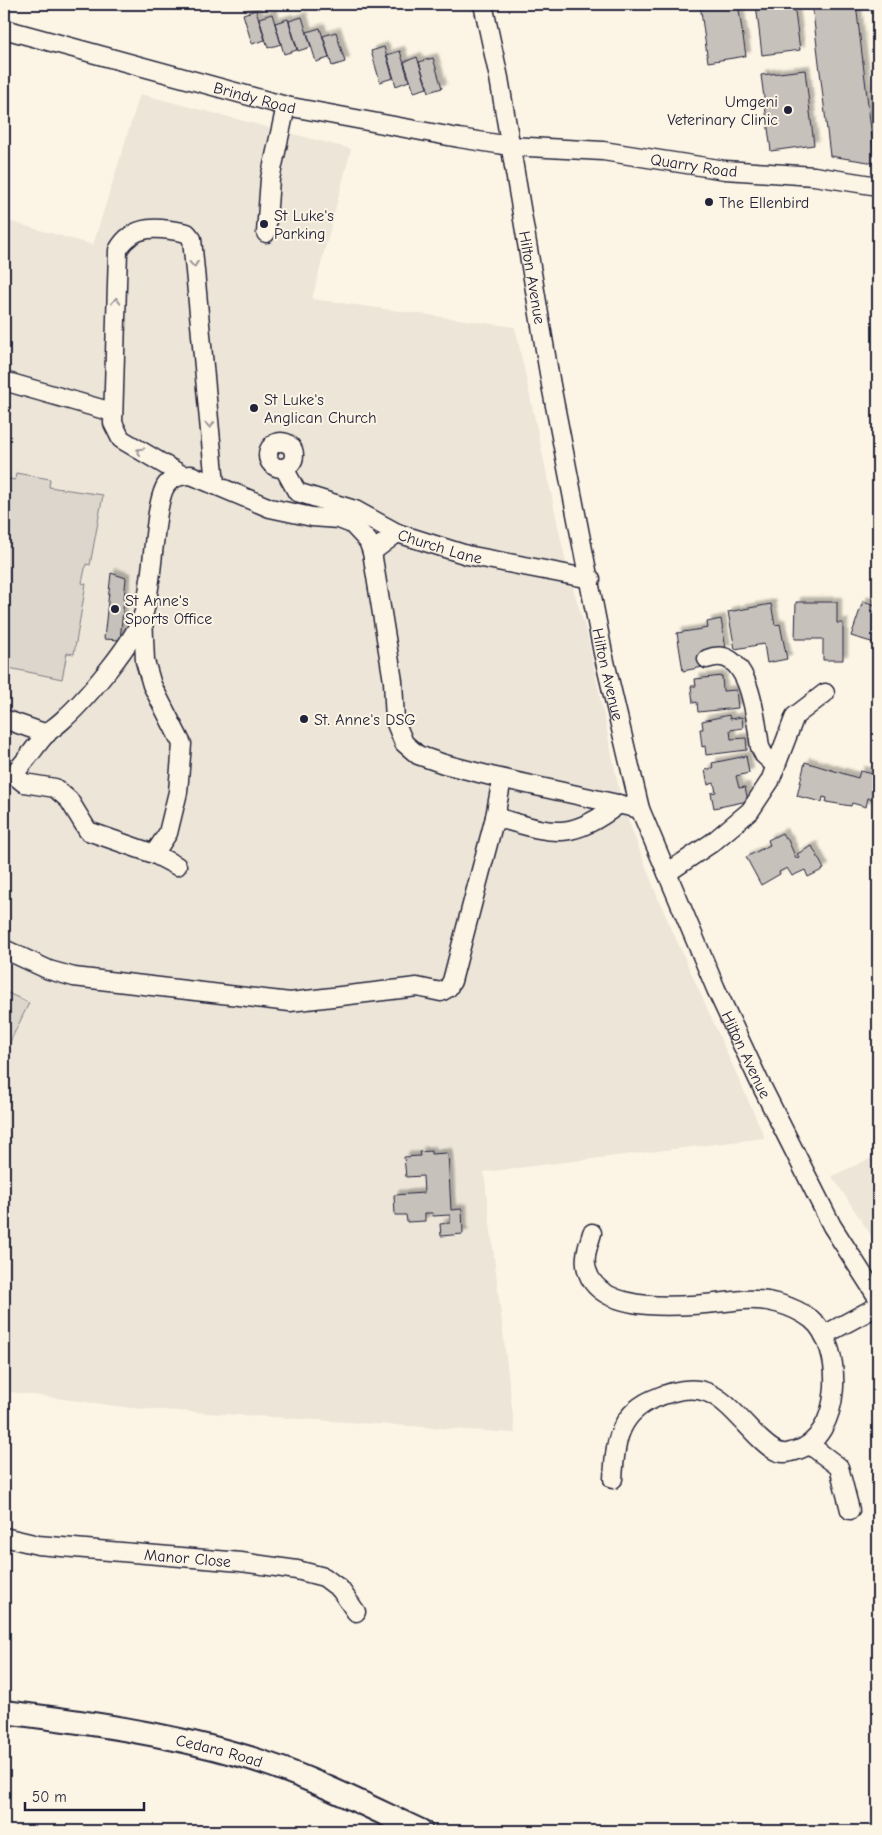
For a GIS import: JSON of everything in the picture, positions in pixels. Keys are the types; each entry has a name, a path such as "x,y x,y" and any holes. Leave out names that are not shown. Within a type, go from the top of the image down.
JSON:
{"main road":[{"name":"Cedara Road","path":"4,1712 160,1735 244,1757 336,1791 421,1831"}],"street":[{"name":"Hilton Avenue","path":"483,4 510,146 549,376 591,579 604,653 640,808 716,989 763,1090 832,1226 878,1298"},
{"name":"Brindy Road","path":"4,29 286,106 510,146"},
{"path":"266,233 270,180 286,106"},
{"name":"Quarry Road","path":"510,146 603,152 725,170 814,176 878,186"},
{"path":"215,484 192,239 186,233 163,228 136,231 125,237 118,250 112,412 113,423 121,439 182,475 191,475 270,508 312,517 339,519 352,524 368,541 372,552 393,681 396,721 404,743 418,755 502,779 640,808"},
{"path":"4,381 112,412"},
{"name":"Church Lane","path":"284,468 297,492 355,510 397,534 467,554 591,579"},
{"path":"8,780 47,734 66,717 132,637 143,616 150,594 163,491 168,484 182,475"},
{"path":"372,552 397,534"},
{"path":"143,616 145,661 152,685 182,744 178,792 168,833 154,854"},
{"path":"707,659 713,656 725,657 740,671 751,694 760,747 764,755 775,765"},
{"path":"667,873 713,842 750,811 765,789 795,716 826,693"},
{"path":"4,719 47,734"},
{"path":"4,949 48,970 74,977 290,1002 417,988 441,992 448,988 452,980 495,818 502,779"},
{"path":"8,780 55,788 69,800 88,831 154,854 177,866"},
{"path":"495,818 553,832 567,831 597,821 619,804"},
{"path":"592,1233 586,1255 587,1270 601,1289 615,1297 639,1305 683,1306 747,1300 774,1302 792,1308 812,1320 824,1335 832,1363 835,1388 831,1411 825,1428 810,1444 784,1453 769,1448 737,1414 710,1392 694,1388 669,1392 642,1404 624,1424 615,1445 613,1479"},
{"path":"824,1335 878,1306"},
{"path":"810,1444 839,1467 850,1510"},
{"name":"Manor Close","path":"4,1537 38,1545 241,1562 297,1570 324,1577 340,1589 356,1612"}],"shaded area":[{"name":"St. Anne's DSG","path":"140,94 351,149 312,299 515,327 568,572 587,634 622,804 659,901 765,1138 484,1172 515,1433 131,1408 4,1391 4,220 93,245"},
{"path":"16,473 50,479 49,487 103,495 90,565 86,564 82,583 86,584 74,654 67,653 62,679 4,667 4,478 15,480"},
{"path":"4,991 29,1003 4,1054"},
{"path":"878,1155 878,1246 832,1176"}],"building":[{"path":"700,4 738,4 746,56 708,62"},
{"path":"756,4 794,4 800,50 762,55"},
{"path":"812,4 856,4 875,163 830,156"},
{"path":"256,10 265,40 252,44 243,14"},
{"path":"272,14 281,44 268,48 259,18"},
{"path":"302,17 311,47 298,51 289,21"},
{"path":"288,19 297,50 284,54 275,23"},
{"path":"320,28 329,58 316,62 307,32"},
{"path":"336,32 345,62 332,66 323,36"},
{"path":"384,47 393,78 380,82 371,51"},
{"path":"400,51 409,81 396,86 387,55"},
{"path":"417,57 427,88 414,92 404,62"},
{"path":"433,58 442,88 429,92 419,62"},
{"name":"Umgeni Veterinary Clinic","path":"805,70 814,145 771,151 761,75"},
{"name":"St Anne's Sports Office","path":"111,573 126,578 120,640 104,639"},
{"path":"863,601 878,606 878,644 851,636"},
{"path":"796,602 837,602 837,623 843,623 843,660 823,660 823,639 795,639"},
{"path":"771,604 775,625 780,624 787,659 767,663 764,644 735,649 728,612"},
{"path":"721,619 726,649 700,654 703,667 683,671 677,633 708,628 707,622"},
{"path":"722,676 723,691 736,690 738,708 698,712 697,702 693,703 691,686 696,686 695,679"},
{"path":"729,715 730,719 742,717 743,728 730,730 731,739 746,738 747,750 706,755 705,746 702,747 700,729 703,729 702,721"},
{"path":"746,756 749,773 736,776 739,788 745,787 748,801 714,808 711,793 716,792 714,783 708,785 705,770 713,768 712,763"},
{"path":"805,762 858,778 860,771 878,775 876,800 868,798 866,807 852,803 851,806 826,802 827,798 823,797 822,802 797,796"},
{"path":"782,833 785,839 787,838 796,858 799,857 797,854 812,846 824,869 808,877 805,870 792,876 787,868 761,885 746,857 770,845 768,840"},
{"path":"431,1151 431,1154 448,1153 451,1210 462,1209 463,1234 441,1236 440,1224 450,1223 450,1215 433,1216 432,1213 425,1213 425,1221 407,1222 406,1215 395,1215 394,1195 424,1193 423,1176 406,1177 404,1157 420,1156 419,1152"}],"place":[{"name":"Umgeni Veterinary Clinic","path":"788,110"},
{"name":"The Ellenbird","path":"709,202"},
{"name":"St Luke's Parking","path":"264,224"},
{"name":"St Luke's Anglican Church","path":"254,408"},
{"name":"St Anne's Sports Office","path":"115,609"},
{"name":"St. Anne's DSG","path":"304,719"}]}
